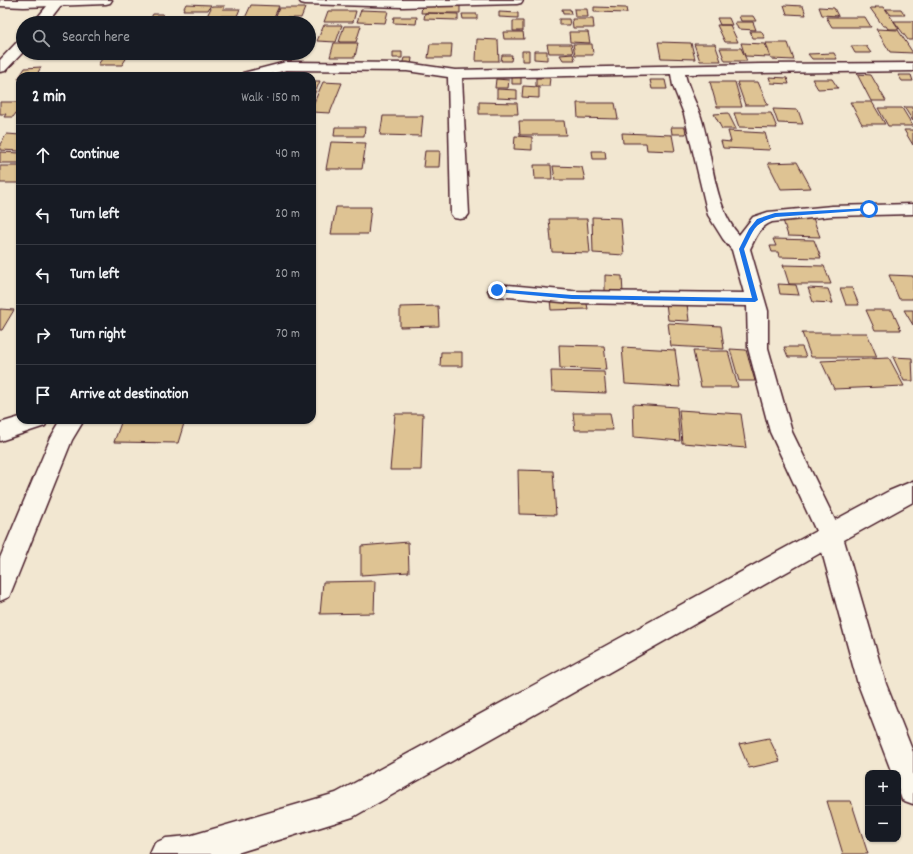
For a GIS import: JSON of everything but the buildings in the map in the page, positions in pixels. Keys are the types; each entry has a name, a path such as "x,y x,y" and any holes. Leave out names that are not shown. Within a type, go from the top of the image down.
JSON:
{"street":[{"path":"0,2 24,3 106,0"},
{"path":"305,0 402,2 517,0"},
{"path":"46,16 58,1"},
{"path":"0,68 16,51"},
{"path":"263,72 286,66 407,67 455,74 913,67"},
{"path":"677,70 680,86 692,114 717,215 729,235 741,249 758,311 758,348 781,432 830,535 872,684 913,789"},
{"path":"455,74 460,214"},
{"path":"741,249 752,229 759,220 775,215 869,209 913,209"},
{"path":"497,290 580,298 755,300"},
{"path":"0,432 25,424"},
{"path":"0,589 62,437 70,424"},
{"path":"166,854 189,852 342,806 897,498 913,491"}],"route":[{"path":"497,290 572,297 755,300 741,249 752,229 759,220 775,215 869,209"}]}
